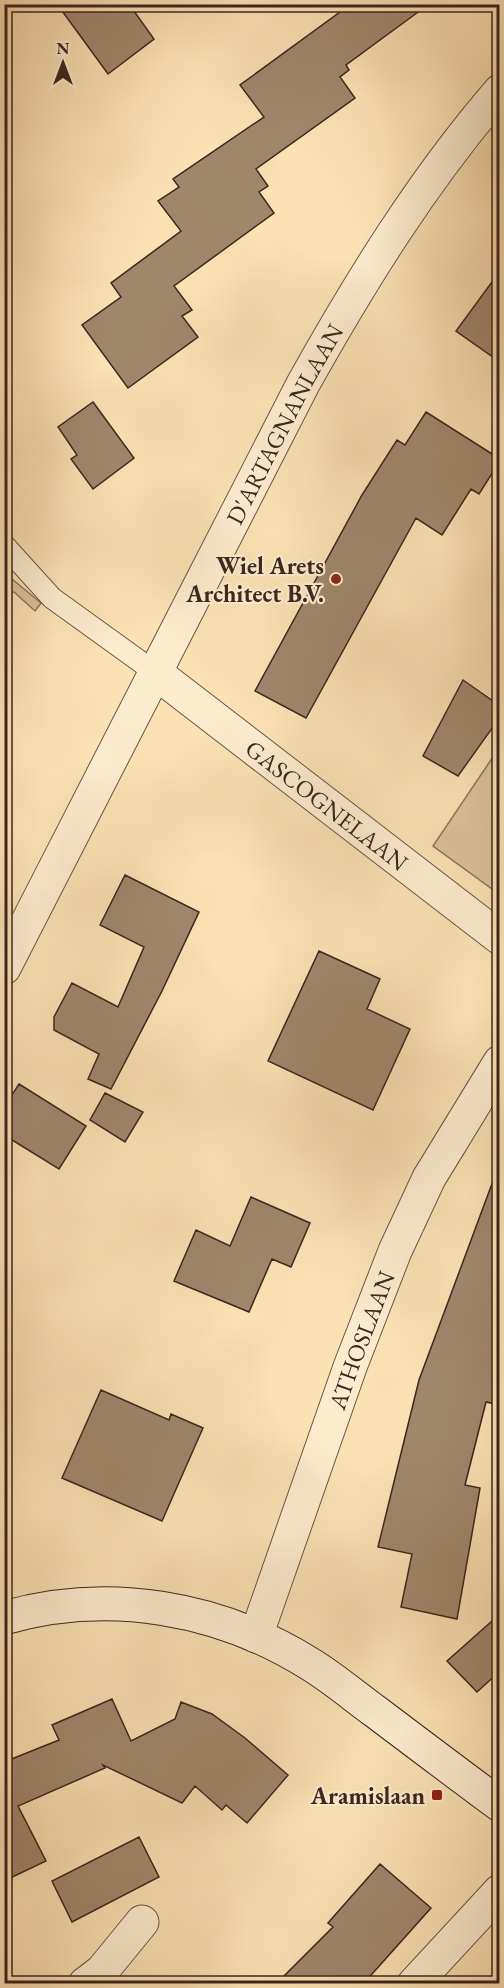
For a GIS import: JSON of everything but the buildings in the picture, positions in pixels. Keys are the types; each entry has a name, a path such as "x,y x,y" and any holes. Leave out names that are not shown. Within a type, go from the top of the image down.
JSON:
{"street":[{"name":"D'ARTAGNANLAAN","path":"4,968 12,935 156,673 303,384 333,330 433,175 500,91"},
{"name":"GASCOGNELAAN","path":"156,673 500,938"},
{"name":"ATHOSLAAN","path":"256,1636 350,1367 394,1251 429,1178 500,1062"},
{"path":"4,1618 56,1606 110,1603 180,1610 256,1636 310,1664 500,1805"},
{"path":"414,1983 500,1891"},
{"path":"85,1983 102,1971 142,1922"}],"lane":[{"path":"4,545 52,598 156,673"}],"shaded area":[{"path":"12,579 41,603 35,611 14,592 5,594 5,581"},
{"path":"499,748 499,894 433,846"}],"place":[{"name":"Wiel Arets Architect B.V.","path":"336,579"},
{"name":"Aramislaan","path":"437,1795"}]}
